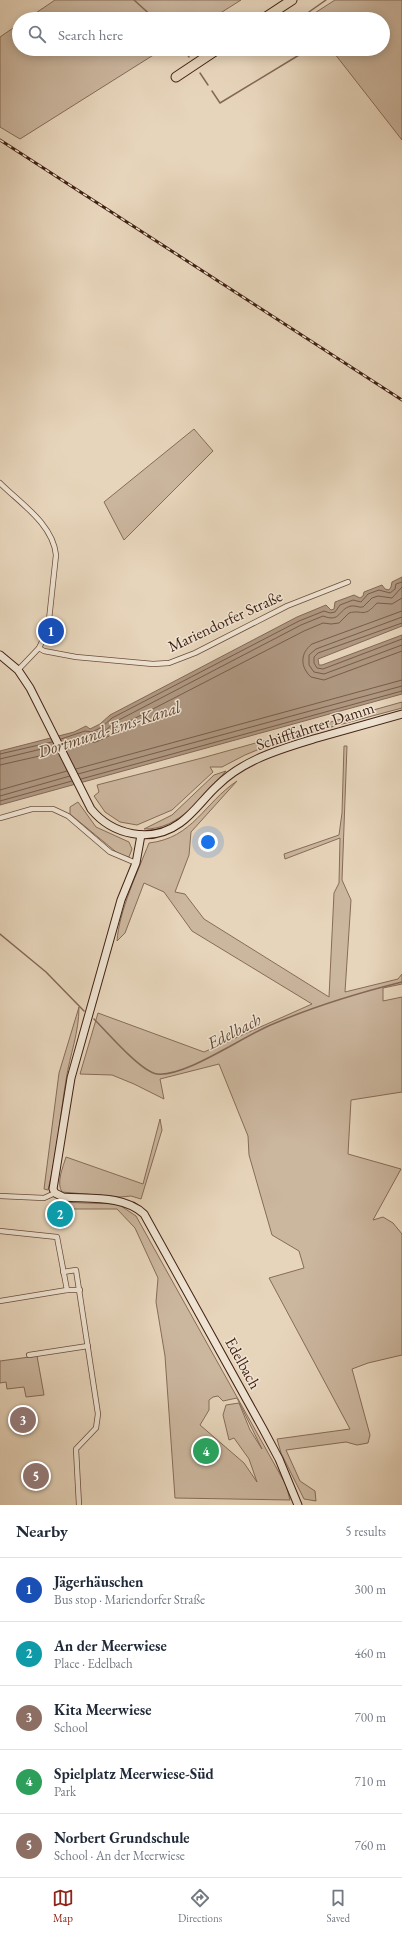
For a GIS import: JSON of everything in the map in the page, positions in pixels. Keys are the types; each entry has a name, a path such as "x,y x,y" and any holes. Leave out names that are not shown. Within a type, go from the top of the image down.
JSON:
{"highway":[{"path":"274,12 292,0"},
{"path":"176,77 208,56"}],"street":[{"path":"0,482 42,524 55,544 56,561 48,629 39,648 18,670"},
{"name":"Mariendorfer Straße","path":"39,648 44,651 76,657 153,664 169,663 194,653 287,606 348,582"},
{"name":"Schifffahrter Damm","path":"0,655 18,670 30,688 91,809 105,823 121,831 141,835 163,831 181,822 227,778 261,757 282,749 402,714"},
{"path":"0,818 32,809 53,809 68,816 110,852 136,863"},
{"path":"55,1193 53,1184 71,1078 121,900 136,863 141,835"},
{"name":"Edelbach","path":"0,1196 44,1198 55,1193 64,1197 122,1202 132,1205 144,1214 279,1459 298,1505"},
{"path":"0,1231 57,1237 67,1290"},
{"path":"63,1272 76,1270 98,1414 96,1428 76,1449 79,1505"},
{"path":"0,1301 67,1290 80,1290"},
{"path":"29,1355 88,1346"}],"shaded area":[{"path":"55,0 241,0 222,12 37,12"},
{"path":"335,0 402,0 402,140 336,56 390,56 390,12 316,12"},
{"path":"12,29 12,56 152,56 20,139 0,127 0,37"},
{"path":"194,429 213,451 124,540 104,502"},
{"path":"402,702 402,708 279,741 245,755 222,767 210,767 213,772 172,810 137,825 120,822 105,812 94,796 99,792 97,785 202,758"},
{"path":"344,746 347,746 342,880 351,900 345,992 398,979 402,974 402,984 383,988 383,1001 402,997 402,1092 351,1100 348,1154 401,1169 373,1220 383,1217 393,1223 402,1234 402,1355 368,1363 352,1369 370,1435 368,1443 357,1445 346,1442 286,1450 300,1481 315,1491 316,1501 304,1499 281,1453 277,1439 350,1429 269,1278 304,1268 299,1251 272,1235 249,1155 248,1136 219,1064 160,1079 164,1099 112,1075 80,1074 98,1013 204,1052 312,1004 192,931 164,892 144,883 125,933 117,941 118,929 125,904 149,843 164,840 187,827 237,781 191,832 189,855 175,892 185,894 204,919 329,997 334,893 339,883 340,838 285,859 284,854 339,835 342,813"},
{"path":"226,771 190,809 180,817 169,824 157,828 144,829 172,815 214,775"},
{"path":"78,802 96,827 129,842 132,849 129,857 121,856 70,814 70,807"},
{"path":"79,1007 78,1026 68,1070 48,1190 44,1189 59,1073"},
{"path":"160,1119 162,1130 141,1199 131,1196 120,1197 62,1192 60,1188 60,1180 66,1157 143,1184"},
{"path":"55,1202 118,1204 136,1216 286,1485 290,1500 175,1498 165,1356 156,1302 158,1278 135,1228 117,1209 60,1209","holes":["218,1396 223,1401 237,1398 262,1449 250,1430 239,1403 226,1405 223,1415 229,1440 234,1438 249,1459 257,1482 244,1463 200,1425 209,1410 209,1400"]},
{"path":"37,1356 44,1395 26,1397 24,1387 7,1389 6,1382 0,1383 0,1361"}],"water":[{"name":"Dortmund-Ems-Kanal","path":"402,577 402,626 318,659 319,665 322,665 402,635 402,694 0,805 0,751 74,732 86,726 90,729 100,724 110,715 297,617 326,605 331,610 334,609 335,602 354,595 360,598 363,596 364,592 382,585 385,589 389,590 392,582"}],"waterway":[{"path":"134,0 147,12"},
{"path":"309,12 326,0"},
{"path":"212,91 220,103 297,56"},
{"path":"200,73 208,85"},
{"name":"Edelbach","path":"0,934 46,972 84,1011"},
{"name":"Edelbach","path":"94,1019 133,1059 150,1072 157,1074 169,1073 199,1063 289,1017 337,1000 402,982"}],"railway":[{"path":"0,140 402,400"}],"place":[{"name":"Jägerhäuschen","path":"51,631"},
{"name":"An der Meerwiese","path":"60,1214"},
{"name":"Kita Meerwiese","path":"23,1420"},
{"name":"Spielplatz Meerwiese-Süd","path":"206,1451"},
{"name":"Norbert Grundschule","path":"36,1476"}]}
